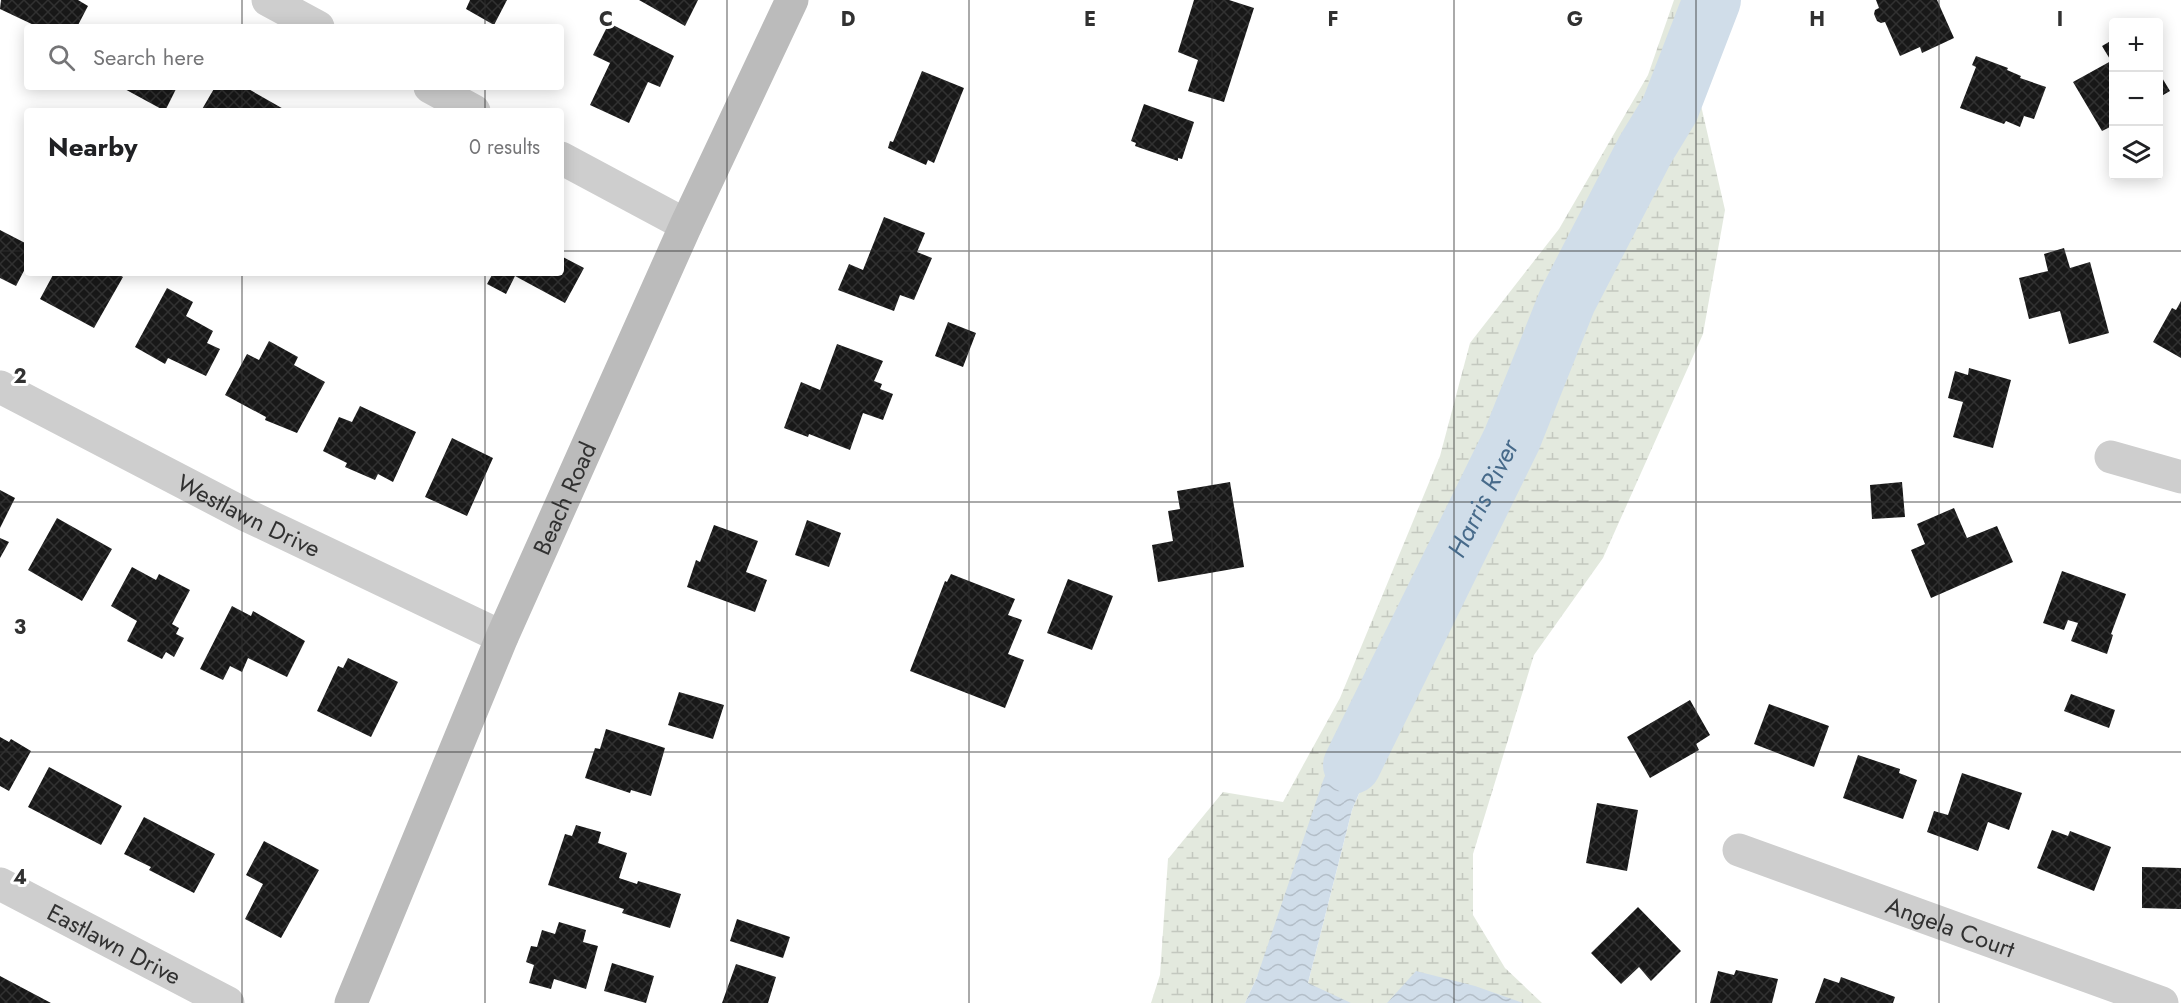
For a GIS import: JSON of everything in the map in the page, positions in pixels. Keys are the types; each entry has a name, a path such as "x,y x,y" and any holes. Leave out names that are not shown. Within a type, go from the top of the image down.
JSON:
{"street":[{"path":"268,0 312,24"},
{"name":"Beach Road","path":"351,1003 502,637 686,225 792,0"},
{"path":"436,90 468,108"},
{"path":"564,160 686,225"},
{"name":"Westlawn Drive","path":"0,387 246,515 502,637"},
{"path":"2111,457 2181,477"},
{"name":"Angela Court","path":"1739,850 2162,1003"},
{"name":"Eastlawn Drive","path":"0,884 228,1003"}],"green space":[{"path":"1674,0 1740,0 1700,101 1725,210 1703,334 1603,558 1534,655 1473,854 1473,915 1505,968 1542,1003 1297,1003 1308,983 1352,810 1394,712 1245,1003 1151,1003 1160,975 1168,859 1223,792 1283,802 1340,698 1440,456 1470,343 1559,229 1648,75"}],"water":[{"path":"1389,694 1394,712 1352,810 1308,983 1351,1003 1245,1003 1257,977 1324,778 1358,712"},
{"path":"1416,971 1475,986 1523,1003 1387,1003"}],"building":[{"path":"1,0 78,0 88,6 79,24 32,24 0,9"},
{"path":"470,0 507,0 495,24 466,9"},
{"path":"639,0 698,0 685,26"},
{"path":"1194,0 1229,0 1254,8 1224,102 1188,91 1198,60 1178,52"},
{"path":"1876,0 1937,0 1954,38 1922,53 1920,47 1900,56 1885,22 1877,21 1874,14 1879,8"},
{"path":"609,23 674,56 660,87 648,82 629,123 590,105 610,63 593,55"},
{"path":"2109,42 2109,58 2102,46"},
{"path":"1976,56 2008,68 2007,70 2021,76 2020,78 2046,87 2034,119 2024,116 2020,127 2006,121 2004,124 1960,108 1976,67 1972,65"},
{"path":"2109,62 2109,128 2102,131 2073,82"},
{"path":"922,71 964,88 934,163 928,160 926,165 888,148 890,141 893,142"},
{"path":"2163,79 2170,91 2163,95"},
{"path":"126,90 176,90 166,108 160,108"},
{"path":"213,90 250,90 282,108 203,108"},
{"path":"1144,104 1194,122 1182,159 1178,158 1178,161 1135,146 1136,143 1131,141"},
{"path":"884,217 925,233 917,252 932,258 914,300 900,295 894,311 838,290 849,264 863,270"},
{"path":"0,230 24,242 24,271 16,286 0,278"},
{"path":"2064,248 2070,268 2090,262 2109,333 2069,344 2060,311 2029,319 2019,278 2048,271 2044,254"},
{"path":"564,258 584,268 565,303 515,276 564,276"},
{"path":"52,276 123,277 94,328 40,299"},
{"path":"491,276 515,276 506,294 487,284"},
{"path":"167,288 193,302 186,316 213,331 207,343 220,349 206,376 168,358 165,364 135,347"},
{"path":"2181,301 2181,358 2153,342 2172,308 2176,310"},
{"path":"948,322 976,333 963,367 935,356"},
{"path":"269,341 298,357 294,365 325,382 297,433 265,420 266,417 225,395 247,354 259,360"},
{"path":"837,344 883,361 874,381 882,384 880,389 893,394 883,420 863,413 850,450 809,434 808,437 784,428 801,382 820,390"},
{"path":"1969,368 2011,380 1993,448 1953,437 1963,402 1948,398 1955,371 1968,375"},
{"path":"360,406 416,432 393,482 378,474 375,480 345,467 347,463 323,451 339,417 352,422"},
{"path":"452,438 493,458 467,516 425,497"},
{"path":"1230,482 1244,567 1158,582 1152,545 1173,541 1168,511 1180,509 1177,491"},
{"path":"1902,482 1905,517 1872,519 1870,485"},
{"path":"0,490 15,498 0,528"},
{"path":"1954,508 1967,538 1997,526 2013,562 1931,598 1911,550 1925,544 1917,524"},
{"path":"57,518 112,549 82,601 28,570"},
{"path":"807,520 841,533 829,567 795,555"},
{"path":"714,525 758,541 746,572 767,580 755,612 687,587 696,560 700,562"},
{"path":"0,538 9,542 0,558"},
{"path":"132,567 156,580 159,574 190,590 172,624 179,628 176,634 184,638 174,657 166,652 162,659 127,641 137,621 111,606"},
{"path":"2062,571 2126,594 2111,634 2113,635 2107,654 2071,641 2078,623 2068,620 2064,630 2043,623"},
{"path":"951,574 1015,599 1008,615 1022,620 1008,654 1024,660 1005,708 910,671 945,581 947,582"},
{"path":"1068,579 1113,596 1092,650 1047,633"},
{"path":"232,606 251,616 253,611 305,641 287,677 248,658 242,672 230,666 223,680 200,669"},
{"path":"348,658 398,682 371,737 317,711 338,666 343,668"},
{"path":"679,692 724,705 713,739 668,725"},
{"path":"2071,694 2115,710 2109,728 2064,711"},
{"path":"1690,700 1710,735 1696,744 1699,750 1650,778 1627,737"},
{"path":"1769,704 1829,726 1814,767 1754,744"},
{"path":"606,729 665,748 651,796 631,790 630,793 585,778 595,748 600,749"},
{"path":"0,737 9,742 11,739 31,751 9,791 0,786"},
{"path":"1858,755 1900,769 1899,773 1917,780 1903,819 1843,798"},
{"path":"49,767 122,806 101,845 28,807"},
{"path":"1962,773 2022,793 2009,830 1988,822 1978,851 1927,832 1934,811 1948,815"},
{"path":"1597,803 1638,810 1627,871 1586,863"},
{"path":"144,817 215,854 194,893 149,870 151,867 124,854"},
{"path":"576,825 601,832 598,843 627,853 619,878 637,884 638,881 681,894 670,928 622,913 624,909 548,885 565,834 572,836"},
{"path":"2052,830 2068,836 2070,831 2111,847 2094,891 2037,868"},
{"path":"264,841 319,870 281,938 245,919 263,884 246,875"},
{"path":"2142,867 2181,868 2181,909 2142,908"},
{"path":"1638,907 1681,951 1651,981 1639,967 1621,984 1591,953"},
{"path":"737,919 790,937 783,958 730,941"},
{"path":"559,922 586,930 583,942 598,946 586,989 554,979 551,989 529,983 534,965 526,962 531,946 537,947 542,930 555,934"},
{"path":"612,963 654,976 646,1003 604,991"},
{"path":"736,964 776,977 768,1003 722,1003"},
{"path":"1736,970 1778,979 1772,1003 1710,1003 1718,971 1734,975"},
{"path":"0,976 51,1003 0,1003"},
{"path":"1841,977 1895,997 1893,1003 1815,1003 1824,978 1839,983"}],"waterway":[{"name":"Harris River","path":"1352,765 1512,439 1567,301 1645,150 1670,109 1712,0"}]}
